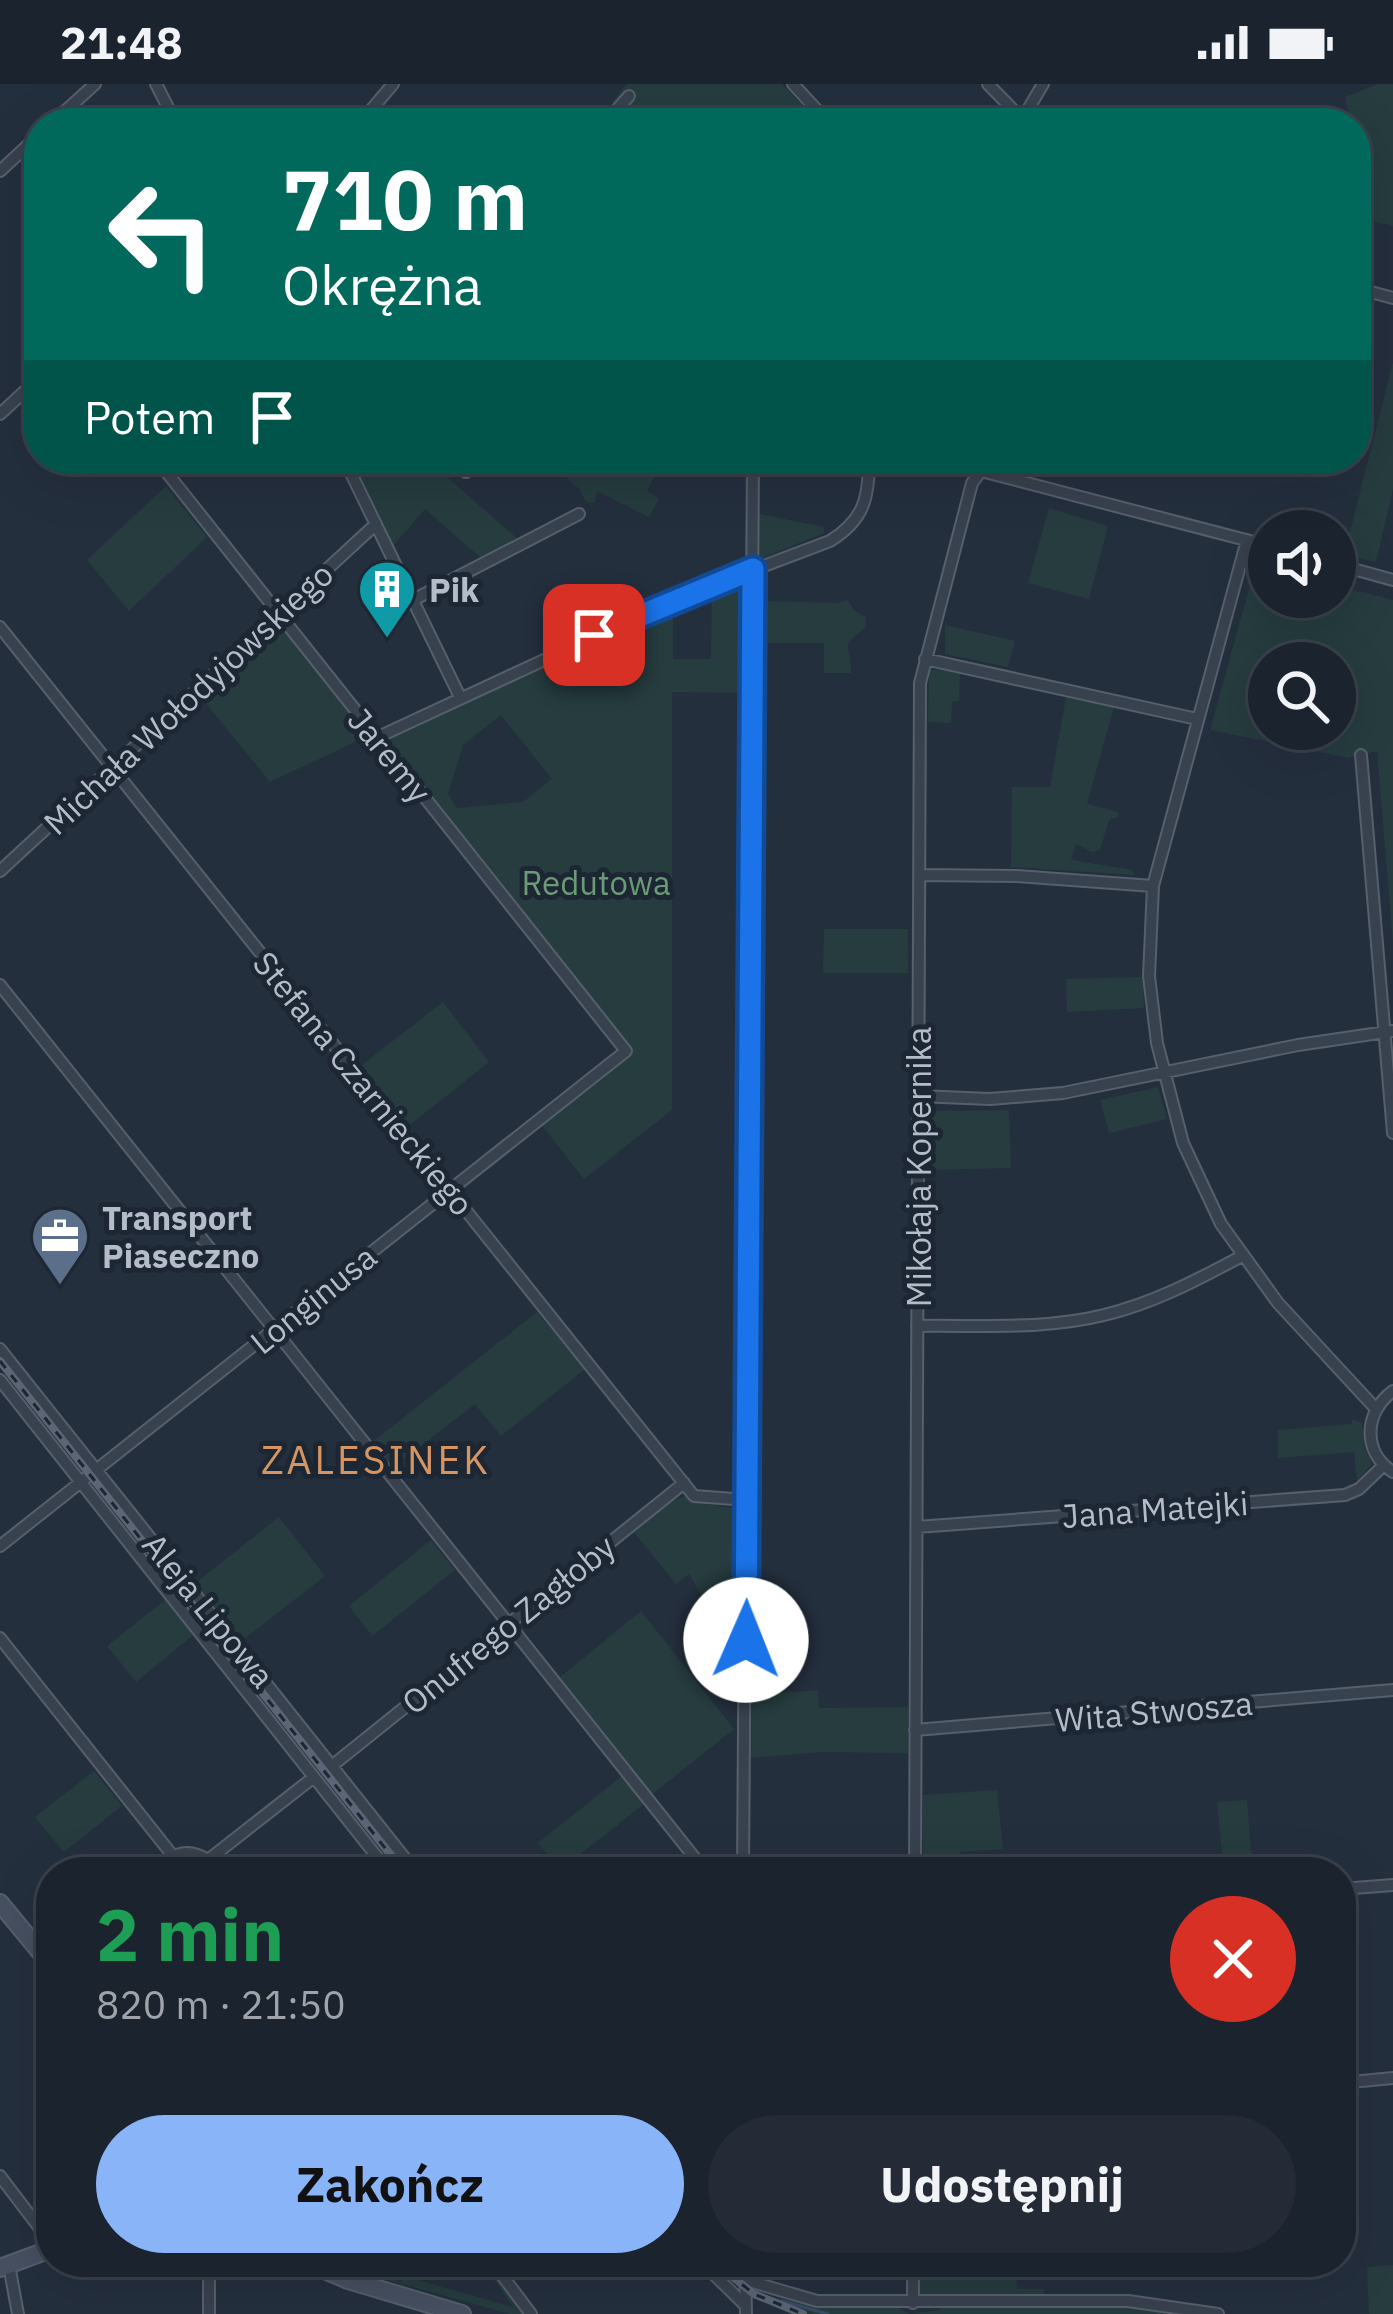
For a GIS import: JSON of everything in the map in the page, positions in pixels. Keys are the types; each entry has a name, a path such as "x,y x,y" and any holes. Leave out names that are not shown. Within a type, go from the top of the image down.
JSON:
{"street":[{"path":"69,108 95,84"},
{"path":"373,108 394,84"},
{"path":"793,84 816,108"},
{"path":"988,84 1009,108"},
{"path":"618,108 629,96"},
{"path":"0,171 24,149"},
{"path":"0,414 24,392"},
{"name":"Jaremy","path":"167,474 626,1051"},
{"path":"351,474 460,697"},
{"path":"743,1857 753,474"},
{"path":"376,737 671,601 830,541 850,528 863,511 868,474"},
{"name":"Mikołaja Kopernika","path":"915,1857 920,683 972,483 979,474"},
{"path":"993,474 1247,539 1153,886 1149,976 1163,1074 1198,1183 1242,1256 1376,1409"},
{"path":"413,600 579,514"},
{"name":"Michała Wołodyjowskiego","path":"0,872 376,524"},
{"path":"1356,570 1393,580"},
{"name":"Stefana Czarnieckiego","path":"0,627 684,1484"},
{"path":"925,659 1197,718"},
{"path":"1361,755 1389,1032 1393,1133"},
{"path":"920,875 1017,875 1153,886"},
{"path":"0,985 694,1857"},
{"path":"918,1096 1027,1098 1389,1032"},
{"name":"Longinusa","path":"0,1546 626,1051"},
{"path":"917,1326 1040,1324 1101,1316 1177,1290 1242,1256"},
{"name":"Aleja Lipowa","path":"0,1349 404,1857"},
{"name":"Aleja Lipowa","path":"0,1380 377,1857"},
{"path":"1388,1468 1370,1438 1376,1409 1393,1391"},
{"name":"Jana Matejki","path":"916,1527 1346,1495 1388,1468"},
{"path":"684,1484 699,1499 747,1500"},
{"name":"Onufrego Zagłoby","path":"332,1765 684,1484"},
{"path":"0,1638 173,1856 184,1851 202,1857"},
{"name":"Wita Stwosza","path":"915,1730 1393,1690"},
{"path":"211,1857 314,1777"},
{"path":"1356,1888 1393,1885"},
{"path":"0,1903 36,1947"},
{"path":"1356,2082 1393,2078"},
{"path":"0,2176 36,2225"},
{"path":"18,2314 4,2266 36,2252"},
{"path":"208,2314 209,2277"},
{"path":"341,2277 462,2314"},
{"path":"504,2277 532,2314"},
{"path":"715,2277 745,2309"},
{"path":"745,2309 745,2277 817,2301 1128,2301 1218,2314"},
{"path":"913,2277 913,2303"}],"green space":[{"path":"627,84 782,84 805,108 621,108 612,102"},
{"path":"1378,84 1393,84 1393,226 1371,221 1371,108 1347,108 1345,97"},
{"path":"1393,362 1393,489 1376,562 1356,558 1355,510 1365,474 1371,474 1371,449"},
{"path":"356,474 450,474 448,478 520,541 482,559 425,509 392,547"},
{"path":"563,474 656,474 647,491 659,499 649,517 597,491 595,503 586,502"},
{"path":"166,486 207,537 129,611 87,560"},
{"path":"1049,508 1108,526 1089,599 1028,583"},
{"path":"759,514 824,527 824,533 758,560"},
{"name":"Redutowa","path":"744,575 744,693 672,692 672,1110 584,1179 540,1123 628,1054 389,748 389,735 673,602 673,659 711,659 712,587","holes":["501,715 552,779 523,802 457,808 448,794 463,745"]},
{"path":"1356,590 1393,600 1393,943 1377,751 1348,758 1309,750 1356,750 1356,642 1248,642 1248,738 1210,730 1248,593 1248,618 1356,618"},
{"path":"848,600 854,611 866,617 866,627 849,643 851,673 824,673 824,643 759,643 759,601"},
{"path":"279,623 368,736 270,782 200,696"},
{"path":"945,625 1015,641 1008,667 945,654"},
{"path":"929,670 960,673 959,701 952,702 951,723 928,722"},
{"path":"1066,697 1114,707 1087,804 1119,812 1109,820 1100,850 1092,852 1076,844 1071,860 1132,870 1135,875 1011,867 1012,787 1050,787"},
{"path":"824,929 908,929 908,973 823,973"},
{"path":"1143,977 1144,1008 1067,1012 1066,979"},
{"path":"443,1002 489,1062 406,1128 358,1068"},
{"path":"1158,1087 1167,1119 1109,1133 1100,1100"},
{"path":"1009,1110 1011,1168 927,1170 927,1111"},
{"path":"537,1312 585,1369 501,1436 475,1404 390,1470 370,1444"},
{"path":"1352,1419 1362,1423 1364,1447 1372,1464 1357,1481 1354,1452 1278,1458 1278,1430 1352,1424"},
{"path":"685,1496 698,1503 740,1509 739,1661 689,1574 676,1584 633,1531"},
{"path":"279,1517 325,1576 239,1643 193,1585"},
{"path":"431,1540 455,1570 372,1636 349,1606"},
{"path":"166,1599 193,1635 136,1682 107,1646"},
{"path":"641,1611 734,1729 651,1795 558,1679"},
{"path":"818,1690 819,1708 908,1707 908,1753 819,1752 751,1758 752,1695"},
{"path":"94,1771 122,1806 64,1852 35,1817"},
{"path":"622,1776 644,1804 577,1857 549,1857 538,1843"},
{"path":"997,1790 1003,1849 960,1852 960,1857 923,1857 923,1795"},
{"path":"1247,1800 1252,1857 1222,1857 1217,1802"},
{"path":"1393,2265 1393,2314 1369,2314 1367,2267"},
{"path":"377,2277 401,2282 408,2277 513,2307 492,2277 498,2277 526,2314 510,2314"},
{"path":"916,2277 1016,2277 1017,2289 1044,2289 1044,2294 920,2295"},
{"path":"768,2299 829,2307 898,2308 909,2314 814,2314"},
{"path":"1121,2306 1190,2314 911,2314 941,2307"}],"waterway":[{"path":"782,2301 828,2314"}],"railway":[{"path":"0,1361 392,1857"},
{"path":"733,2277 754,2294 803,2314"}],"place":[{"name":"Pik","path":"387,640"},
{"name":"Transport Piaseczno","path":"60,1287"}],"district":[{"name":"ZALESINEK","path":"376,1459"}],"route":[{"path":"594,635 753,569 746,1640"}]}
